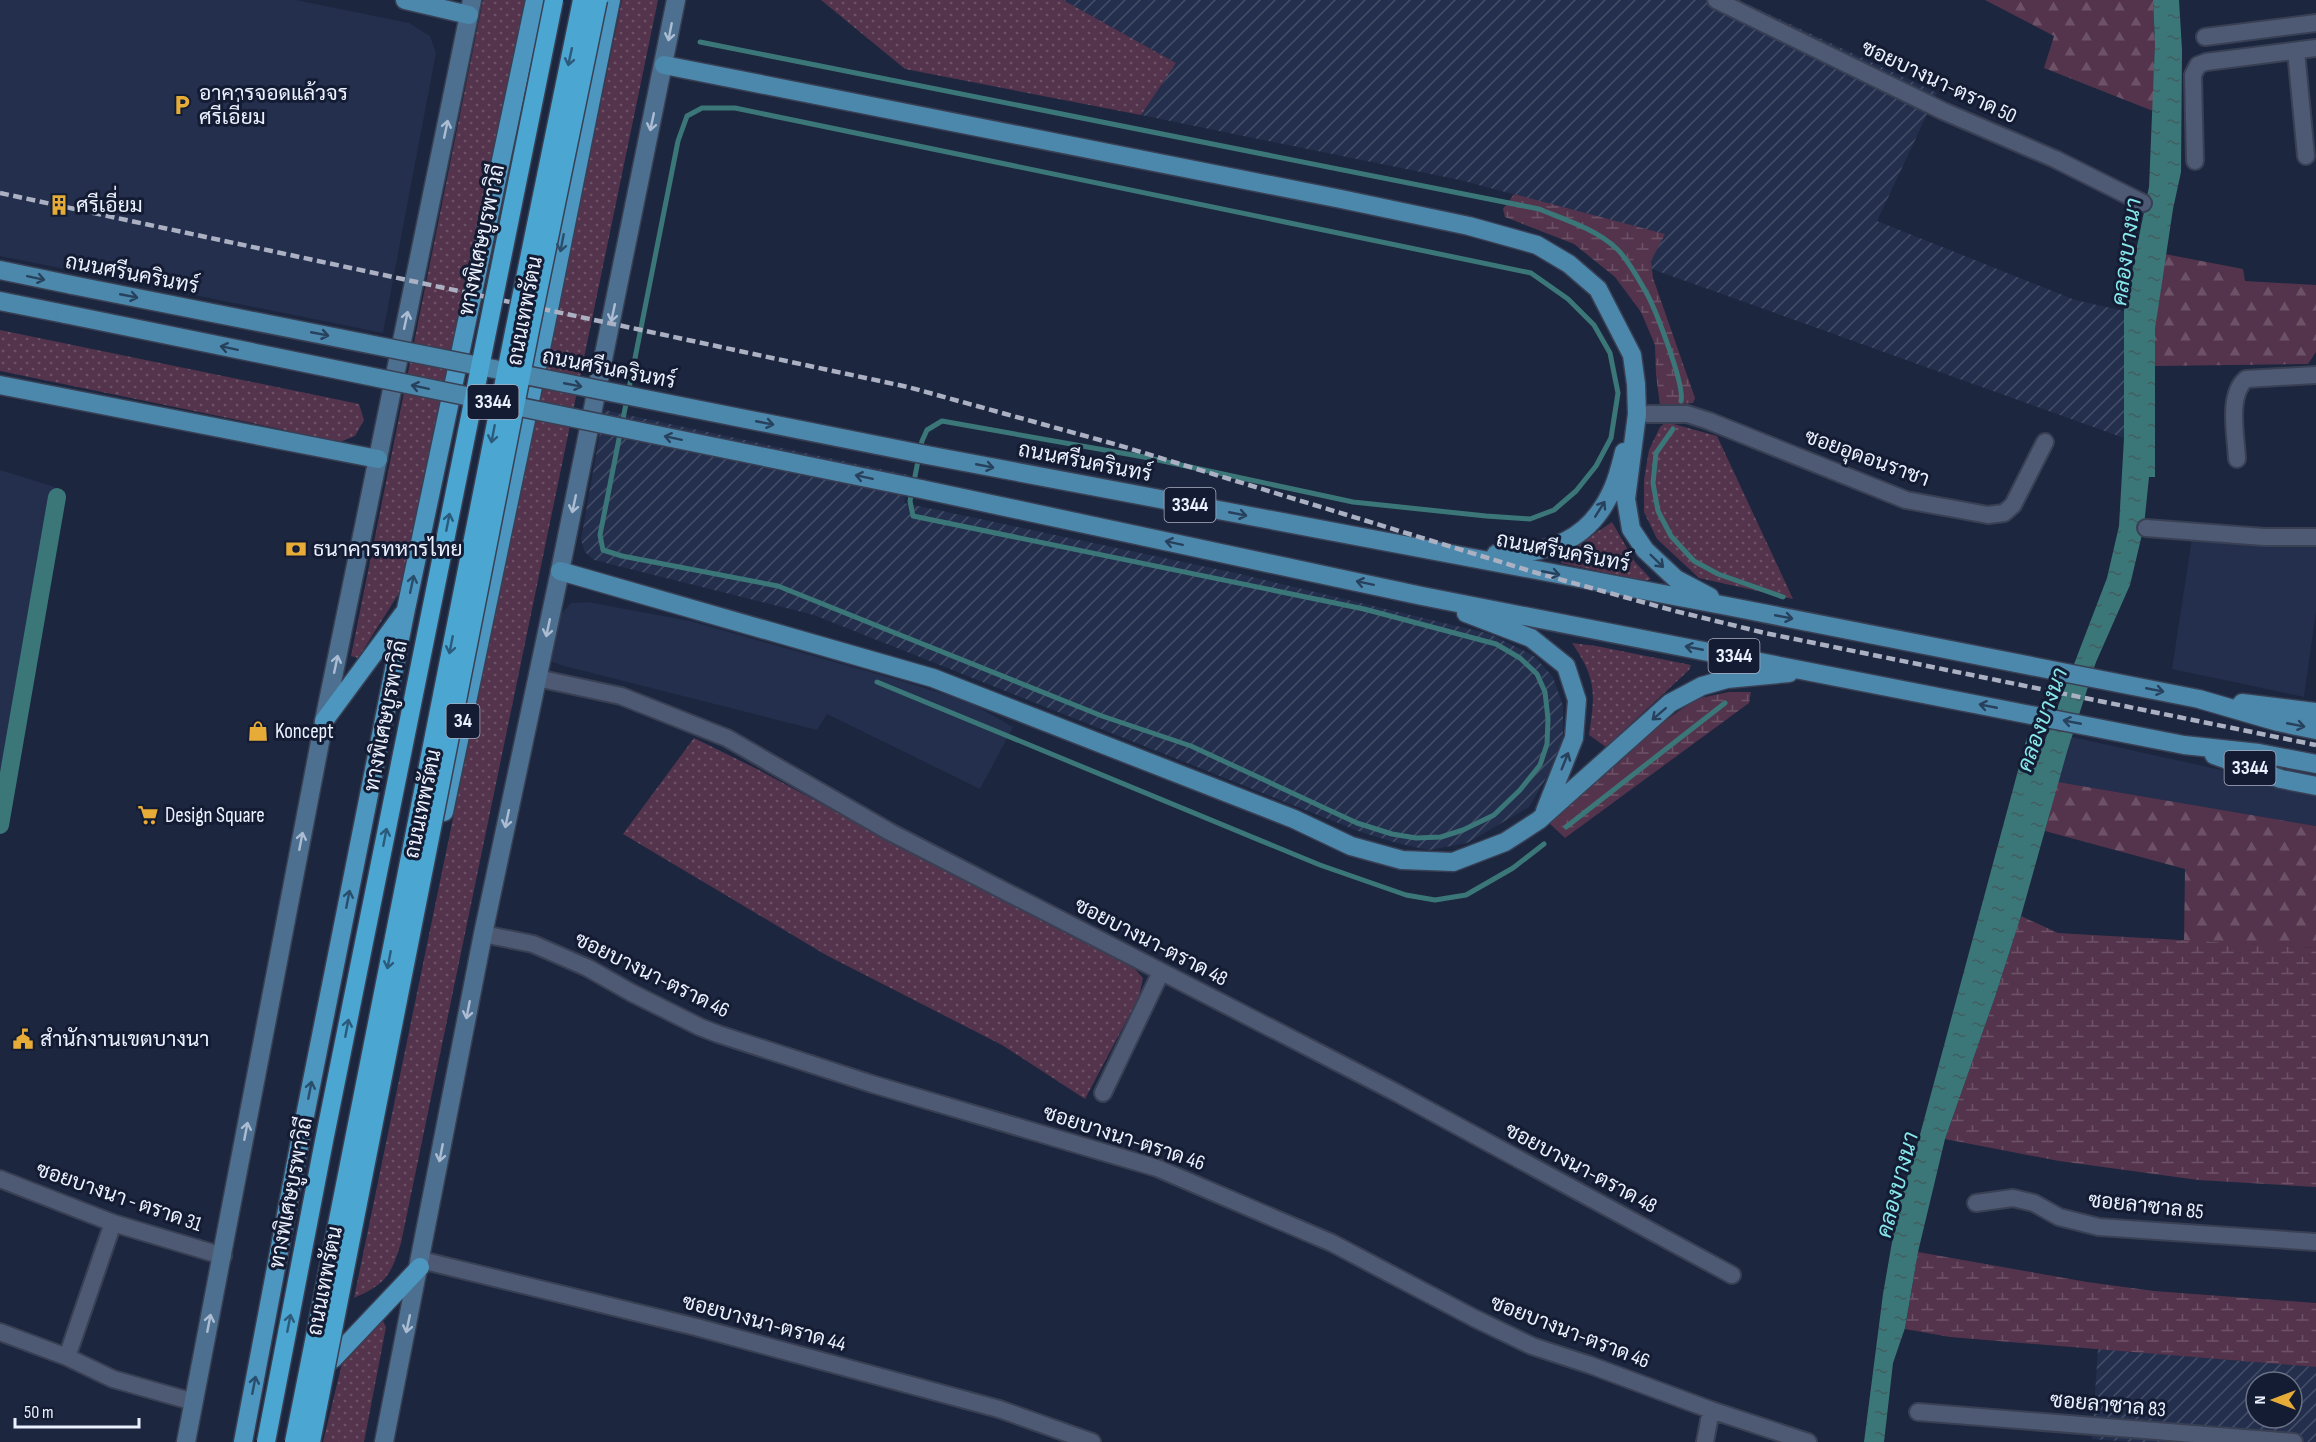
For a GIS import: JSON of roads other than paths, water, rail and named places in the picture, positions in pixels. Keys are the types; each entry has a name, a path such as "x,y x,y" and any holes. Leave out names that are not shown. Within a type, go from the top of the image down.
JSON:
{"highway":[{"path":"243,1442 406,609 535,0"},
{"name":"ทางพิเศษบูรพาวิถี","path":"266,1442 329,1117 554,0"},
{"path":"294,1442 514,327 582,0"},
{"path":"311,1442 528,342 598,0"},
{"name":"ถนนเทพรัตน","path":"316,1442 374,1148 544,334 611,0"},
{"path":"324,721 406,609"},
{"path":"333,1359 420,1263"}],"main road":[{"path":"186,1442 324,721 471,8 405,0"},
{"path":"384,1442 483,934 560,571 676,0"},
{"path":"664,64 1341,199 1468,226 1538,245 1569,264 1598,289 1632,355 1636,384 1636,421 1626,499 1631,529 1645,550 1676,579 1726,606"},
{"name":"ถนนศรีนครินทร์","path":"0,270 927,455 1726,606 2199,699 2278,722 2316,730"},
{"name":"3344","path":"0,301 921,489 1422,596 2184,745 2259,753 2316,764"},
{"path":"0,385 378,459"},
{"path":"1452,554 1520,554 1544,549 1575,538 1594,519 1613,489 1636,421"},
{"path":"560,571 933,678 1294,819 1351,846 1402,860 1453,862 1505,842 1539,820 1670,703 1702,686 1727,679 1813,671"},
{"path":"1422,596 1531,638 1566,666 1577,700 1574,738 1543,815"},
{"name":"ถนนศรีนครินทร์","path":"2199,699 2292,707 2316,712"},
{"name":"3344","path":"2184,745 2281,779 2316,786"}],"street":[{"name":"ซอยบางนา-ตราด 50","path":"1716,0 1943,111 2055,159 2143,203"},
{"path":"2205,37 2316,23"},
{"path":"2195,161 2193,75 2198,65 2206,62 2316,48"},
{"path":"2296,51 2306,156"},
{"path":"2237,459 2234,396 2239,385 2246,379 2316,375"},
{"name":"ซอยอุดอนราชา","path":"1636,421 1687,414 1906,500 1988,515 2004,513 2013,505 2045,442"},
{"path":"2146,528 2264,537 2316,537"},
{"name":"ซอยบางนา-ตราด 48","path":"537,678 621,696 727,738 890,832 1397,1094 1732,1275"},
{"name":"ซอยบางนา-ตราด 46","path":"483,934 533,944 588,968 632,993 718,1034 872,1084 1157,1168 1332,1242 1474,1318 1532,1346 1808,1442"},
{"path":"1103,1094 1161,972"},
{"name":"ซอยบางนา - ตราด 31","path":"0,1179 113,1223 223,1256"},
{"name":"ซอยลาซาล 85","path":"1976,1203 2013,1198 2034,1203 2059,1217 2099,1227 2316,1242"},
{"path":"67,1357 113,1223"},
{"name":"ซอยบางนา-ตราด 44","path":"420,1263 718,1333 999,1409 1092,1442"},
{"path":"0,1332 67,1357 113,1379 194,1402"},
{"path":"1705,1442 1711,1410"},
{"name":"ซอยลาซาล 83","path":"1918,1412 2294,1442"}],"water":[{"path":"2153,0 2179,0 2182,50 2181,172 2173,209 2155,329 2155,477 2149,477 2144,526 2130,585 2096,662 2067,752 2021,916 1945,1139 1918,1252 1905,1328 1893,1363 1884,1442 1864,1442 1883,1294 1899,1202 1914,1157 2027,737 2045,740 2107,578 2119,526 2124,438 2124,311 2149,187 2155,43"}],"waterway":[{"path":"700,42 1539,209 1600,236 1625,258 1646,292 1662,329 1678,379 1681,401"},
{"path":"702,108 735,108 1531,273 1568,299 1594,325 1610,353 1618,393 1611,438 1596,466 1576,491 1554,510 1530,519 1353,502 1144,457 942,421 927,430 922,441 910,501 913,516 1364,609 1496,644 1520,658 1537,674 1545,692 1548,719 1547,744 1540,765 1520,790 1494,815 1463,830 1441,837 1416,838 1392,834 1357,823 1191,746 1102,716 778,586 622,556 603,550 600,535 678,141 687,116 702,108"},
{"path":"1673,429 1656,453 1653,483 1658,511 1671,536 1694,561 1718,574 1783,597"},
{"path":"0,825 57,497"},
{"path":"877,682 1320,865 1406,895 1435,900 1466,895 1513,868 1544,844"},
{"path":"1566,827 1725,703"}],"railway":[{"path":"0,193 908,387 1118,445 1537,573 1675,611 1765,633 2316,745"}],"place":[{"name":"อาคารจอดแล้วจร ศรีเอี่ยม","path":"182,105"},
{"name":"ศรีเอี่ยม","path":"59,205"},
{"name":"ธนาคารทหารไทย","path":"296,549"},
{"name":"Koncept","path":"258,731"},
{"name":"Design Square","path":"148,815"},
{"name":"สำนักงานเขตบางนา","path":"23,1039"}],"water label":[{"name":"คลองบางนา","path":"2127,252"},
{"name":"คลองบางนา","path":"2043,720"},
{"name":"คลองบางนา","path":"1898,1185"}]}
